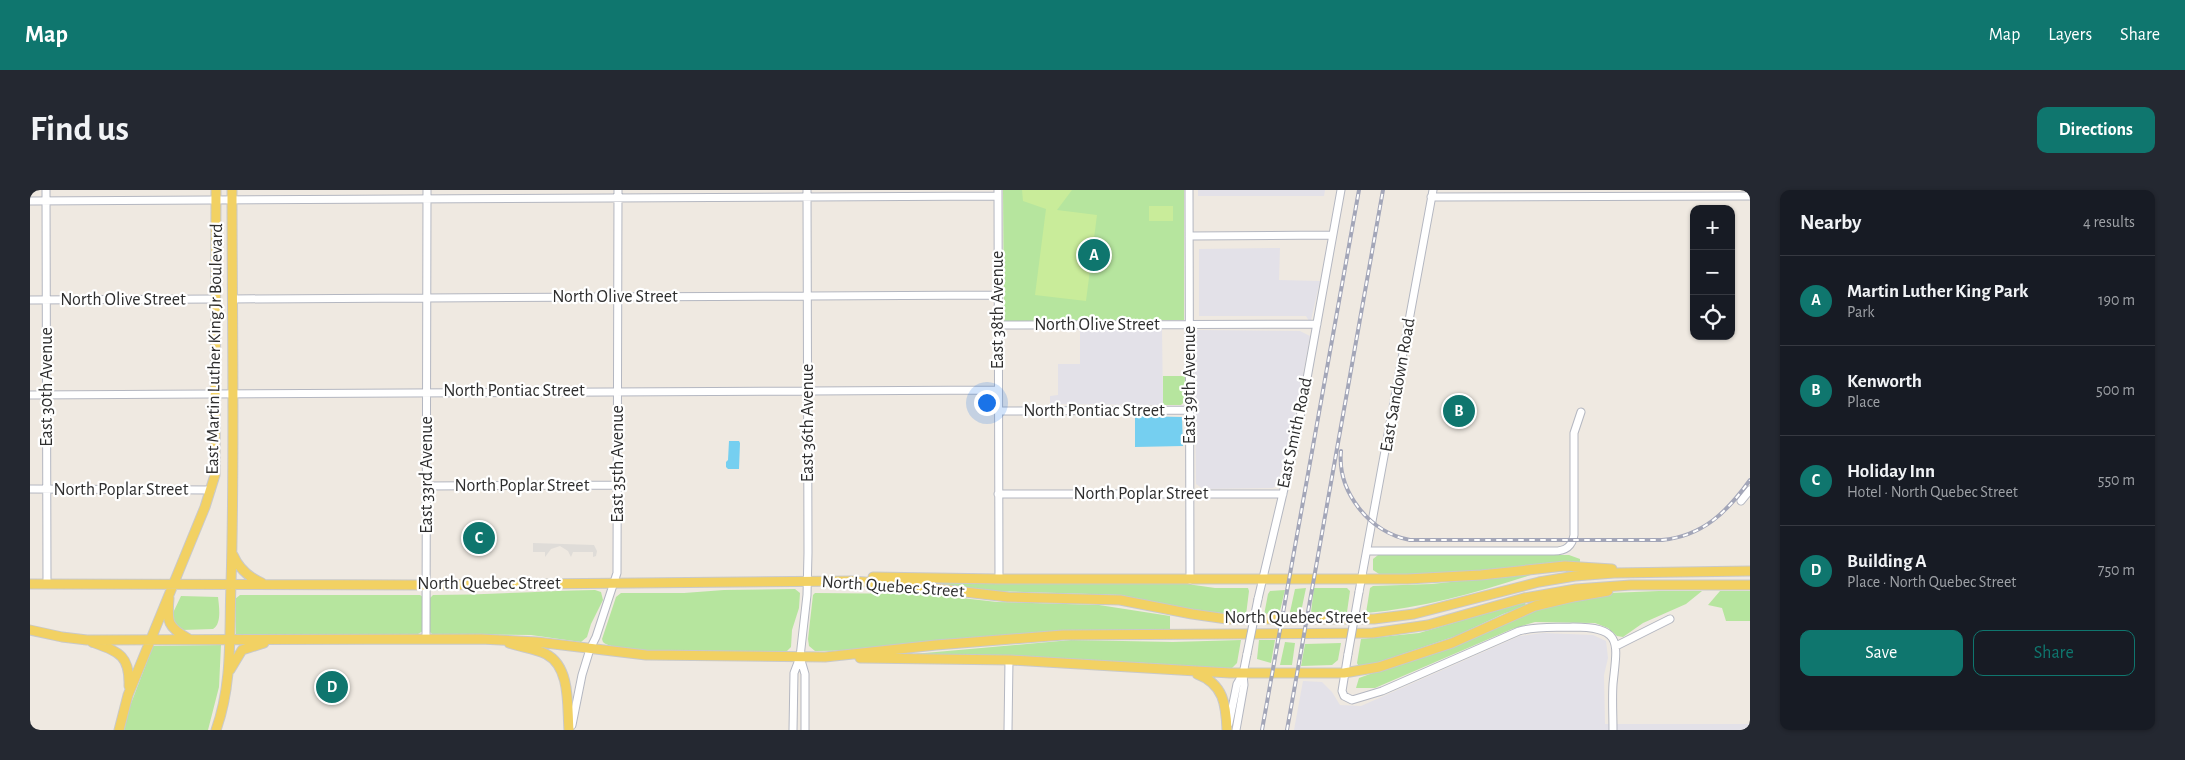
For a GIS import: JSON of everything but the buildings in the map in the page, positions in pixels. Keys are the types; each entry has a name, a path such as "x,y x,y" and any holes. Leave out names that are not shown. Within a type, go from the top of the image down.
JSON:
{"main road":[{"name":"East Martin Luther King Jr Boulevard","path":"119,730 129,692 211,490 215,469 216,195"},
{"name":"East Martin Luther King Jr Boulevard","path":"216,730 224,706 230,640 232,550 232,195"},
{"path":"232,550 236,562 246,575 267,585"},
{"path":"853,582 866,578 888,577 1190,580 1459,577 1575,566 1644,572"},
{"name":"North Quebec Street","path":"30,584 427,585 853,582 908,585 997,596 1120,600 1227,619 1340,620 1407,615 1562,578 1644,572 1750,571"},
{"name":"North Quebec Street","path":"30,630 54,636 85,639 149,641 496,639 660,656 825,657 936,645 1071,635 1373,633 1428,625 1524,598 1576,588 1682,584"},
{"path":"825,657 890,660 1009,660 1243,674 1344,673 1379,667 1452,643 1516,614 1544,604 1603,592 1682,584 1750,585"},
{"path":"171,585 169,624 175,631 190,640"},
{"path":"85,639 121,655 129,670 129,692"},
{"path":"228,673 242,650 277,639"},
{"path":"496,639 543,653 556,662 564,678 570,730"},
{"path":"1190,671 1211,681 1222,694 1226,704 1227,730"}],"street":[{"name":"East 30th Avenue","path":"46,190 47,584"},
{"name":"East 39th Avenue","path":"1189,190 1190,580"},
{"name":"East Smith Road","path":"1236,730 1244,686 1243,674 1258,599 1297,434 1340,190"},
{"name":"East 36th Avenue","path":"794,730 794,674 800,656 807,581 807,193"},
{"path":"30,201 216,195 998,193"},
{"name":"East 38th Avenue","path":"998,193 999,579"},
{"path":"1432,193 1750,196"},
{"name":"East Sandown Road","path":"1432,193 1344,673 1343,694 1352,700 1382,691 1519,630 1529,628 1597,629 1609,635 1616,646"},
{"name":"East 33rd Avenue","path":"426,639 427,194"},
{"name":"East 35th Avenue","path":"570,730 578,691 590,650 614,584 618,552 618,194"},
{"path":"1189,236 1332,235"},
{"name":"North Olive Street","path":"232,299 998,295"},
{"name":"North Olive Street","path":"30,300 216,299"},
{"name":"North Olive Street","path":"998,325 1317,324"},
{"name":"North Pontiac Street","path":"30,394 998,390"},
{"name":"North Pontiac Street","path":"998,411 1190,410"},
{"path":"1367,551 1554,551 1565,549 1571,544 1574,535 1574,433 1581,412"},
{"name":"North Poplar Street","path":"427,486 618,485"},
{"name":"North Poplar Street","path":"30,490 211,490"},
{"path":"1742,502 1750,490"},
{"name":"North Poplar Street","path":"998,494 1283,494"},
{"path":"1613,730 1613,687 1616,646 1648,628 1670,619"},
{"name":"East 36th Avenue","path":"800,656 805,674 805,730"},
{"path":"1008,730 1009,660"},
{"name":"East Smith Road","path":"1227,730 1237,684 1243,674"}],"shaded area":[{"path":"1198,190 1325,190 1324,196 1198,196"},
{"path":"1280,248 1279,280 1320,281 1311,320 1309,321 1306,316 1199,316 1199,249"},
{"path":"1080,328 1162,328 1163,405 1050,404 1050,396 1058,395 1058,364 1080,364"},
{"path":"1197,330 1300,331 1310,336 1295,417 1278,484 1273,488 1203,489 1196,484 1194,334"},
{"path":"533,543 594,545 597,551 596,556 593,557 593,552 573,552 571,557 568,551 560,546 551,549 545,557 545,552 533,552"},
{"path":"1543,633 1593,635 1606,641 1608,658 1604,675 1605,724 1750,724 1750,730 1294,730 1303,681 1322,682 1332,692 1340,705 1361,706 1520,636"}],"green space":[{"path":"1003,190 1184,190 1184,320 1004,321"},
{"path":"1022,190 1072,190 1057,210 1097,215 1086,301 1035,295 1046,209 1023,201"},
{"path":"1149,206 1173,206 1173,221 1149,221"},
{"path":"1163,376 1185,376 1184,402 1181,405 1163,405"},
{"path":"1378,555 1569,555 1580,559 1580,564 1473,574 1379,574 1373,570 1373,559"},
{"path":"1534,573 1492,587 1430,603 1366,613 1370,588 1373,586 1432,584"},
{"path":"935,583 1187,584 1215,588 1248,588 1249,591 1246,615 1195,611 1121,595 991,591"},
{"path":"1306,588 1301,612 1290,612 1295,589"},
{"path":"1314,588 1347,588 1350,591 1347,612 1311,612"},
{"path":"795,589 800,593 799,608 792,630 791,647 787,651 659,651 613,646 603,642 602,639 616,597 621,593"},
{"path":"595,590 601,592 603,600 587,637 581,642 531,635 432,634 429,631 430,598 433,595"},
{"path":"1285,590 1279,615 1264,615 1270,591"},
{"path":"1702,591 1686,604 1643,623 1623,637 1617,636 1608,628 1595,623 1535,622 1512,629 1375,688 1356,688 1359,678 1414,658 1539,607 1610,593"},
{"path":"1720,591 1750,591 1750,621 1726,621 1722,608 1708,605"},
{"path":"815,593 926,594 997,602 1099,605 1170,616 1170,630 1010,635 815,651 809,646 808,639 813,595"},
{"path":"240,595 420,595 423,597 423,631 418,634 236,635 235,599"},
{"path":"181,596 218,597 219,614 216,627 213,629 182,630 176,628 172,615"},
{"path":"1525,602 1526,606 1503,614 1456,636 1370,665 1358,665 1357,663 1361,639 1419,633"},
{"path":"1071,640 1173,642 1241,640 1237,663 1231,669 1147,663 902,655"},
{"path":"1259,640 1275,640 1271,663 1257,659"},
{"path":"1285,642 1295,643 1292,665 1280,665"},
{"path":"1341,643 1338,660 1332,665 1301,666 1305,644"},
{"path":"221,645 219,687 208,730 124,730 130,706 153,646"}],"water":[{"path":"1135,416 1182,417 1183,446 1135,447"},
{"path":"729,441 739,441 740,443 739,469 728,469 726,467"}],"railway":[{"path":"1262,730 1359,190"},
{"path":"1287,730 1383,190"},
{"path":"1341,451 1344,481 1359,508 1382,529 1395,536 1410,540 1662,540 1677,538 1702,528 1713,521 1750,480"}],"place":[{"name":"Martin Luther King Park","path":"1094,255"},
{"name":"Kenworth","path":"1459,411"},
{"name":"Holiday Inn","path":"479,538"},
{"name":"Building A","path":"332,687"}]}
